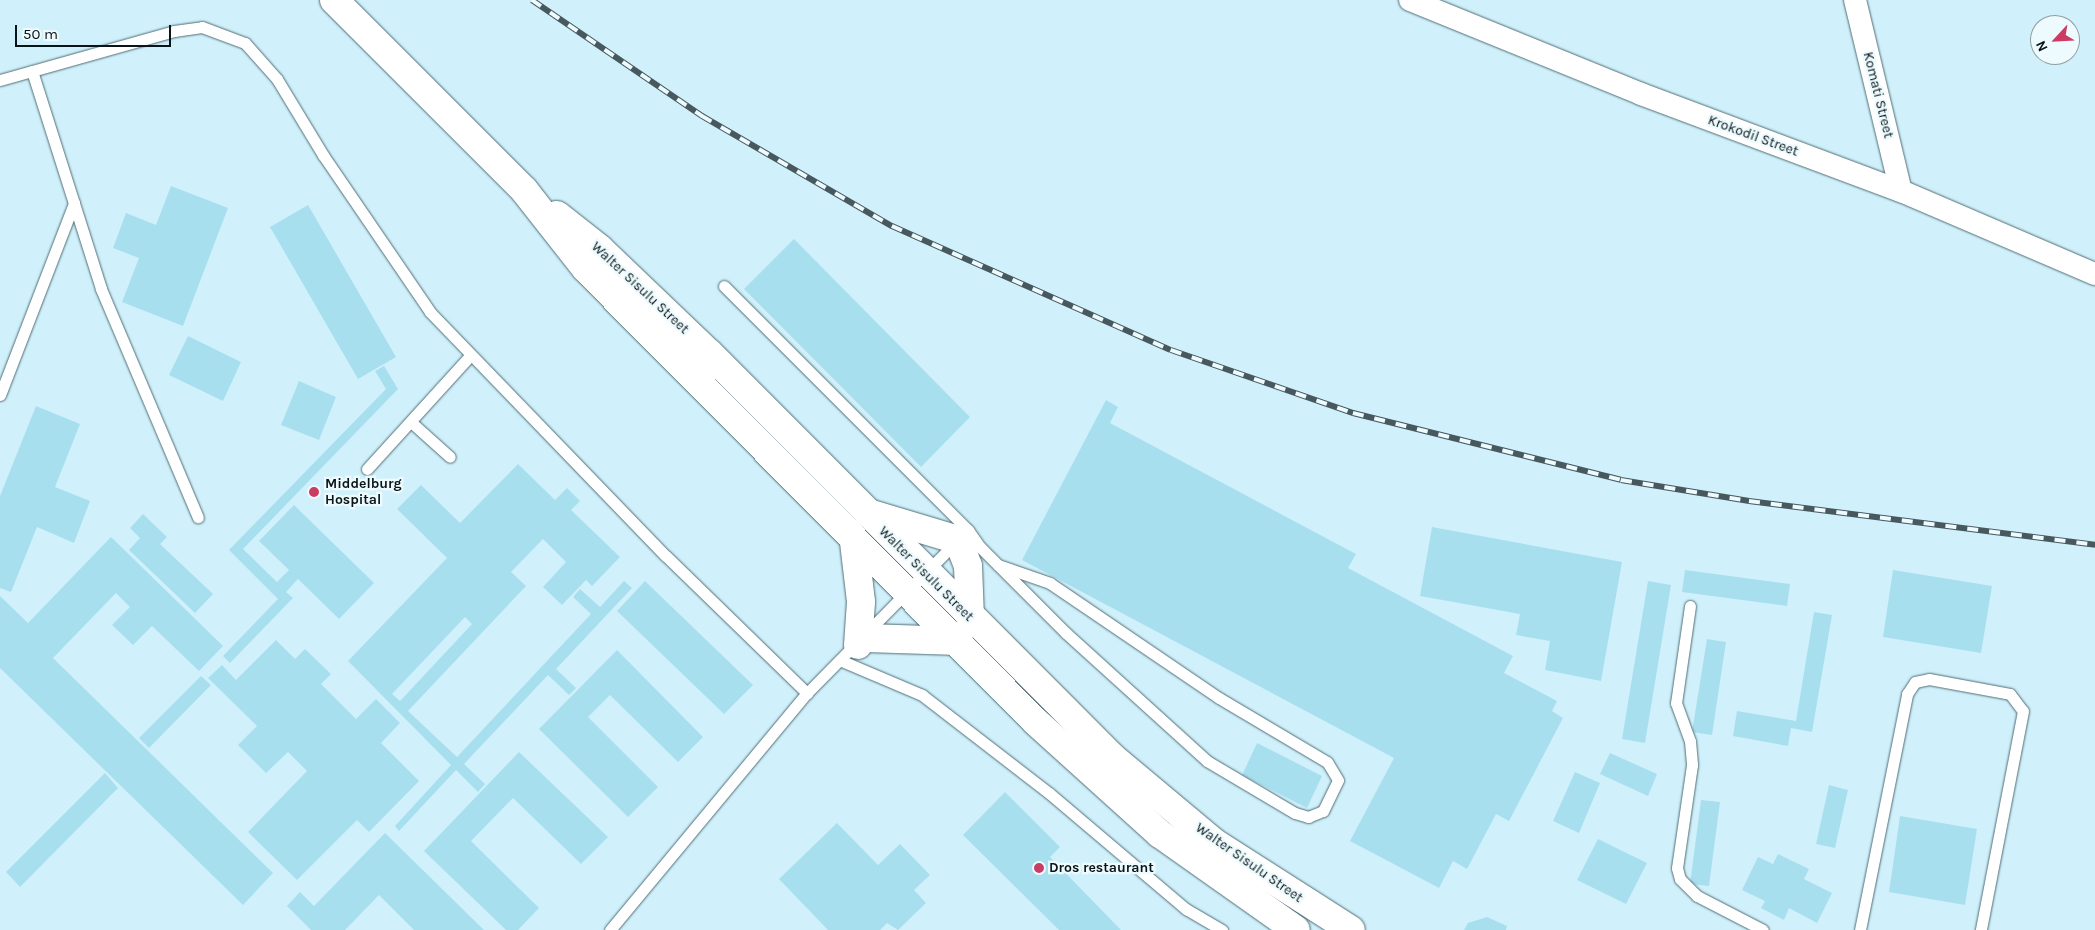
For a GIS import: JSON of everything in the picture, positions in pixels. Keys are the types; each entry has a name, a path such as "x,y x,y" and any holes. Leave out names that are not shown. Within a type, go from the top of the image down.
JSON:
{"main road":[{"name":"Walter Sisulu Street","path":"334,0 524,190 586,270 854,542 908,594 964,629 1215,843 1351,930"},
{"name":"Walter Sisulu Street","path":"524,190 600,248 709,353 863,512 928,573 964,629 1036,722 1160,834 1296,930"},
{"path":"854,542 861,602 855,648 964,629 968,566 963,535 863,512"}],"street":[{"name":"Krokodil Street","path":"1410,0 1641,94 1901,191 2095,274"},
{"name":"Komati Street","path":"1856,0 1901,191"}],"lane":[{"path":"0,80 147,36 202,27 245,43 277,79 405,280 469,357 807,693"},
{"path":"32,71 105,298 198,517"},
{"path":"1,389 74,203"},
{"path":"724,286 963,535 998,565 1207,760 1295,813 1308,817 1324,811 1338,780 1326,762 1219,698 1050,582 998,565"},
{"path":"367,469 469,357"},
{"path":"411,422 450,457"},
{"path":"610,930 807,693 855,648 963,535"},
{"path":"1690,606 1676,703 1689,735 1692,765 1677,868 1687,889 1758,929"},
{"path":"855,648 930,701 1049,792 1186,909 1222,930"},
{"path":"1860,930 1907,694 1915,682 1929,679 2010,694 2023,711 1981,930"}],"building":[{"path":"171,186 228,208 183,326 122,302 139,258 113,248 126,213 156,225"},
{"path":"308,205 396,357 358,379 270,227"},
{"path":"794,239 970,417 921,467 744,289"},
{"path":"188,336 241,362 223,401 169,375"},
{"path":"384,366 398,389 243,549 277,582 289,570 259,541 294,505 374,583 339,619 298,579 286,592 293,598 230,663 223,656 278,599 229,550 386,389 375,371"},
{"path":"299,381 336,397 319,440 281,425"},
{"path":"1106,400 1118,407 1110,423 1356,554 1348,568 1513,656 1504,673 1557,701 1552,711 1563,718 1509,821 1496,814 1467,869 1453,861 1439,888 1350,841 1394,758 1022,560"},
{"path":"36,406 80,424 55,487 90,501 74,543 37,527 11,592 0,588 0,496"},
{"path":"518,464 555,500 567,488 580,501 571,510 620,557 592,586 586,580 562,605 543,587 566,562 543,539 511,572 526,586 408,711 457,757 591,614 573,597 580,589 600,607 624,581 632,588 556,669 576,688 569,695 548,675 464,764 485,784 478,792 456,770 399,831 395,826 451,765 348,661 447,558 397,509 421,485 460,523","holes":["465,617 472,624 400,701 392,694"]},
{"path":"143,514 167,537 160,544 213,594 195,613 129,550 140,538 130,528"},
{"path":"1432,527 1622,562 1601,681 1545,670 1550,641 1516,635 1520,614 1420,596"},
{"path":"111,537 223,646 199,671 152,626 133,645 112,625 130,607 116,593 53,658 273,873 243,905 0,668 0,596 28,623"},
{"path":"1685,570 1790,584 1787,606 1682,592"},
{"path":"1893,570 1992,586 1981,653 1883,637"},
{"path":"645,581 753,685 724,714 617,611"},
{"path":"1648,581 1671,585 1645,743 1622,739"},
{"path":"1814,612 1832,615 1812,732 1791,728 1788,746 1733,736 1737,711 1796,721"},
{"path":"1707,639 1726,642 1712,735 1692,732"},
{"path":"276,640 295,659 305,649 331,674 321,684 356,719 376,699 400,723 381,743 419,781 369,832 357,820 297,880 248,832 307,771 288,752 266,773 238,745 257,726 208,678 222,665 236,680"},
{"path":"617,650 703,737 678,762 610,695 588,717 658,787 628,817 539,729"},
{"path":"201,676 211,685 149,748 139,738"},
{"path":"1257,743 1322,776 1307,808 1242,775"},
{"path":"519,752 608,837 581,864 513,798 471,841 539,908 518,930 506,930 424,851"},
{"path":"1610,753 1657,774 1648,796 1600,774"},
{"path":"1575,772 1600,783 1579,833 1553,821"},
{"path":"105,773 118,788 20,887 6,872"},
{"path":"1829,785 1848,790 1835,848 1816,844"},
{"path":"1005,792 1060,847 1050,857 1121,930 1059,930 963,835"},
{"path":"1701,800 1720,802 1709,886 1690,884"},
{"path":"1900,816 1977,829 1965,905 1889,892"},
{"path":"837,823 878,865 900,844 930,875 914,890 926,903 898,930 887,923 880,930 828,930 779,879"},
{"path":"385,833 484,930 414,930 379,895 345,930 311,930 287,906 300,892 314,906"},
{"path":"1598,839 1647,863 1626,904 1577,880"},
{"path":"1778,854 1809,869 1804,879 1832,893 1817,923 1789,908 1784,920 1761,908 1765,901 1742,890 1758,857 1773,864"},
{"path":"1487,917 1507,926 1506,930 1464,930 1468,923"}],"railway":[{"path":"532,0 702,116 892,226 1171,350 1353,413 1621,480 1749,501 2095,545"}],"place":[{"name":"Middelburg Hospital","path":"314,492"},
{"name":"Dros restaurant","path":"1039,868"}]}
